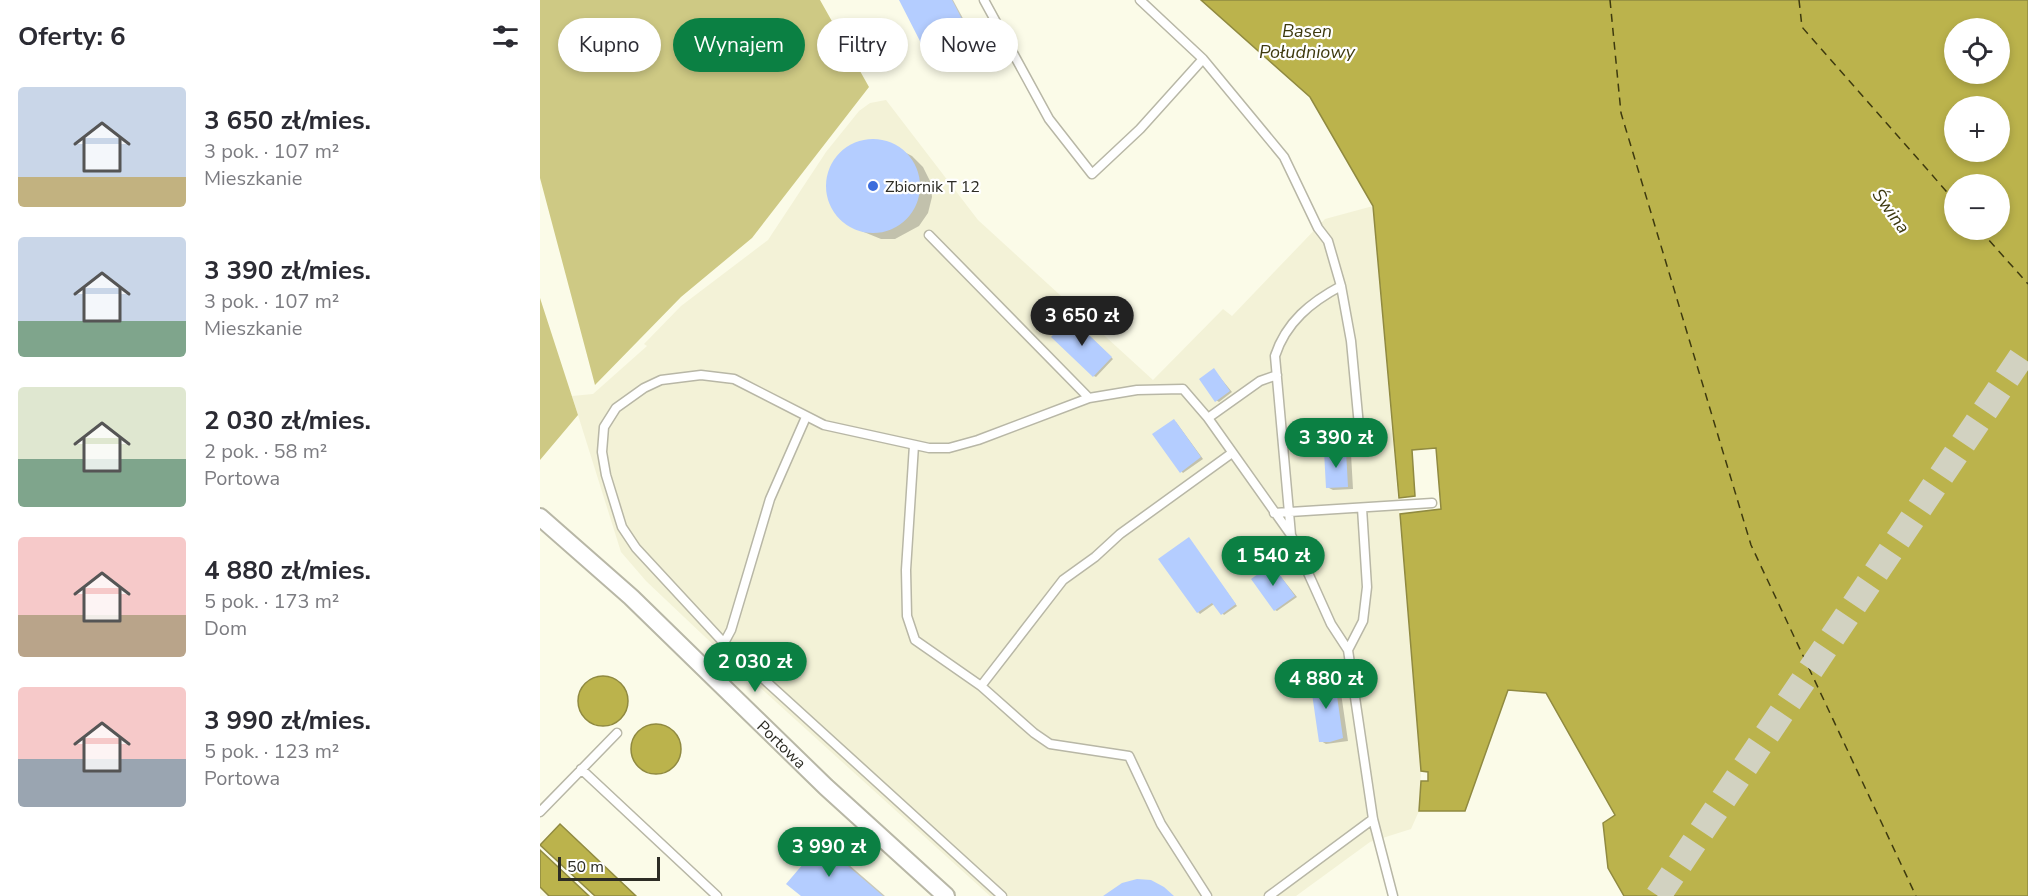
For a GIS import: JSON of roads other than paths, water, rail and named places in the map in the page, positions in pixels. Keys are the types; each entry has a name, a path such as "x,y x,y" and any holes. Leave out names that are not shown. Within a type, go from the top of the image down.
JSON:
{"street":[{"name":"Portowa","path":"540,517 631,597 826,787 946,896"}],"lane":[{"path":"984,0 1049,119 1092,174 1140,129 1203,58"},
{"path":"1140,0 1203,58 1284,158 1318,228 1328,241 1341,286 1352,341 1359,426"},
{"path":"929,235 1089,398"},
{"path":"1291,535 1275,356 1279,344 1293,322 1314,300 1341,286"},
{"path":"1002,896 724,643 636,548 622,526 606,475 602,453 604,427 616,408 644,387 662,380 701,375 734,379 824,425 914,445 949,448 1089,398 1137,390 1183,389 1208,418 1291,535 1331,624 1348,650 1373,819 1393,896"},
{"path":"1208,418 1260,381 1277,375"},
{"path":"724,643 731,630 770,499 806,417"},
{"path":"914,445 906,570 907,616 915,640 981,686 1050,744 1129,756 1161,824 1207,896"},
{"path":"981,686 1063,580 1095,557 1120,534 1232,453"},
{"path":"1274,513 1432,503"},
{"path":"1348,650 1363,621 1366,598 1362,508"},
{"path":"540,812 617,733"},
{"path":"581,769 717,896"},
{"path":"1269,896 1373,819"}],"water":[{"path":"1201,0 2028,0 2028,896 1624,896 1608,868 1603,823 1615,815 1546,693 1508,690 1465,811 1419,811 1421,781 1428,781 1428,772 1421,771 1400,514 1441,509 1436,448 1412,450 1415,496 1399,498 1373,206 1310,97"},
{"path":"598,676 608,676 621,683 628,696 628,706 621,719 608,726 598,726 589,722 582,715 578,706 578,696 582,687 589,680"},
{"path":"651,724 661,724 674,731 681,744 681,754 674,767 661,774 651,774 642,770 635,763 631,754 631,744 635,735 642,728"},
{"path":"560,824 636,896 595,896 540,845"},
{"path":"540,850 589,896 549,896 540,887"}],"tunnel":[{"path":"1658,896 2028,347"}],"place":[{"name":"Zbiornik T 12","path":"873,186"}],"water label":[{"name":"Basen Południowy","path":"1307,42"},
{"name":"Świna","path":"1891,211"}]}
